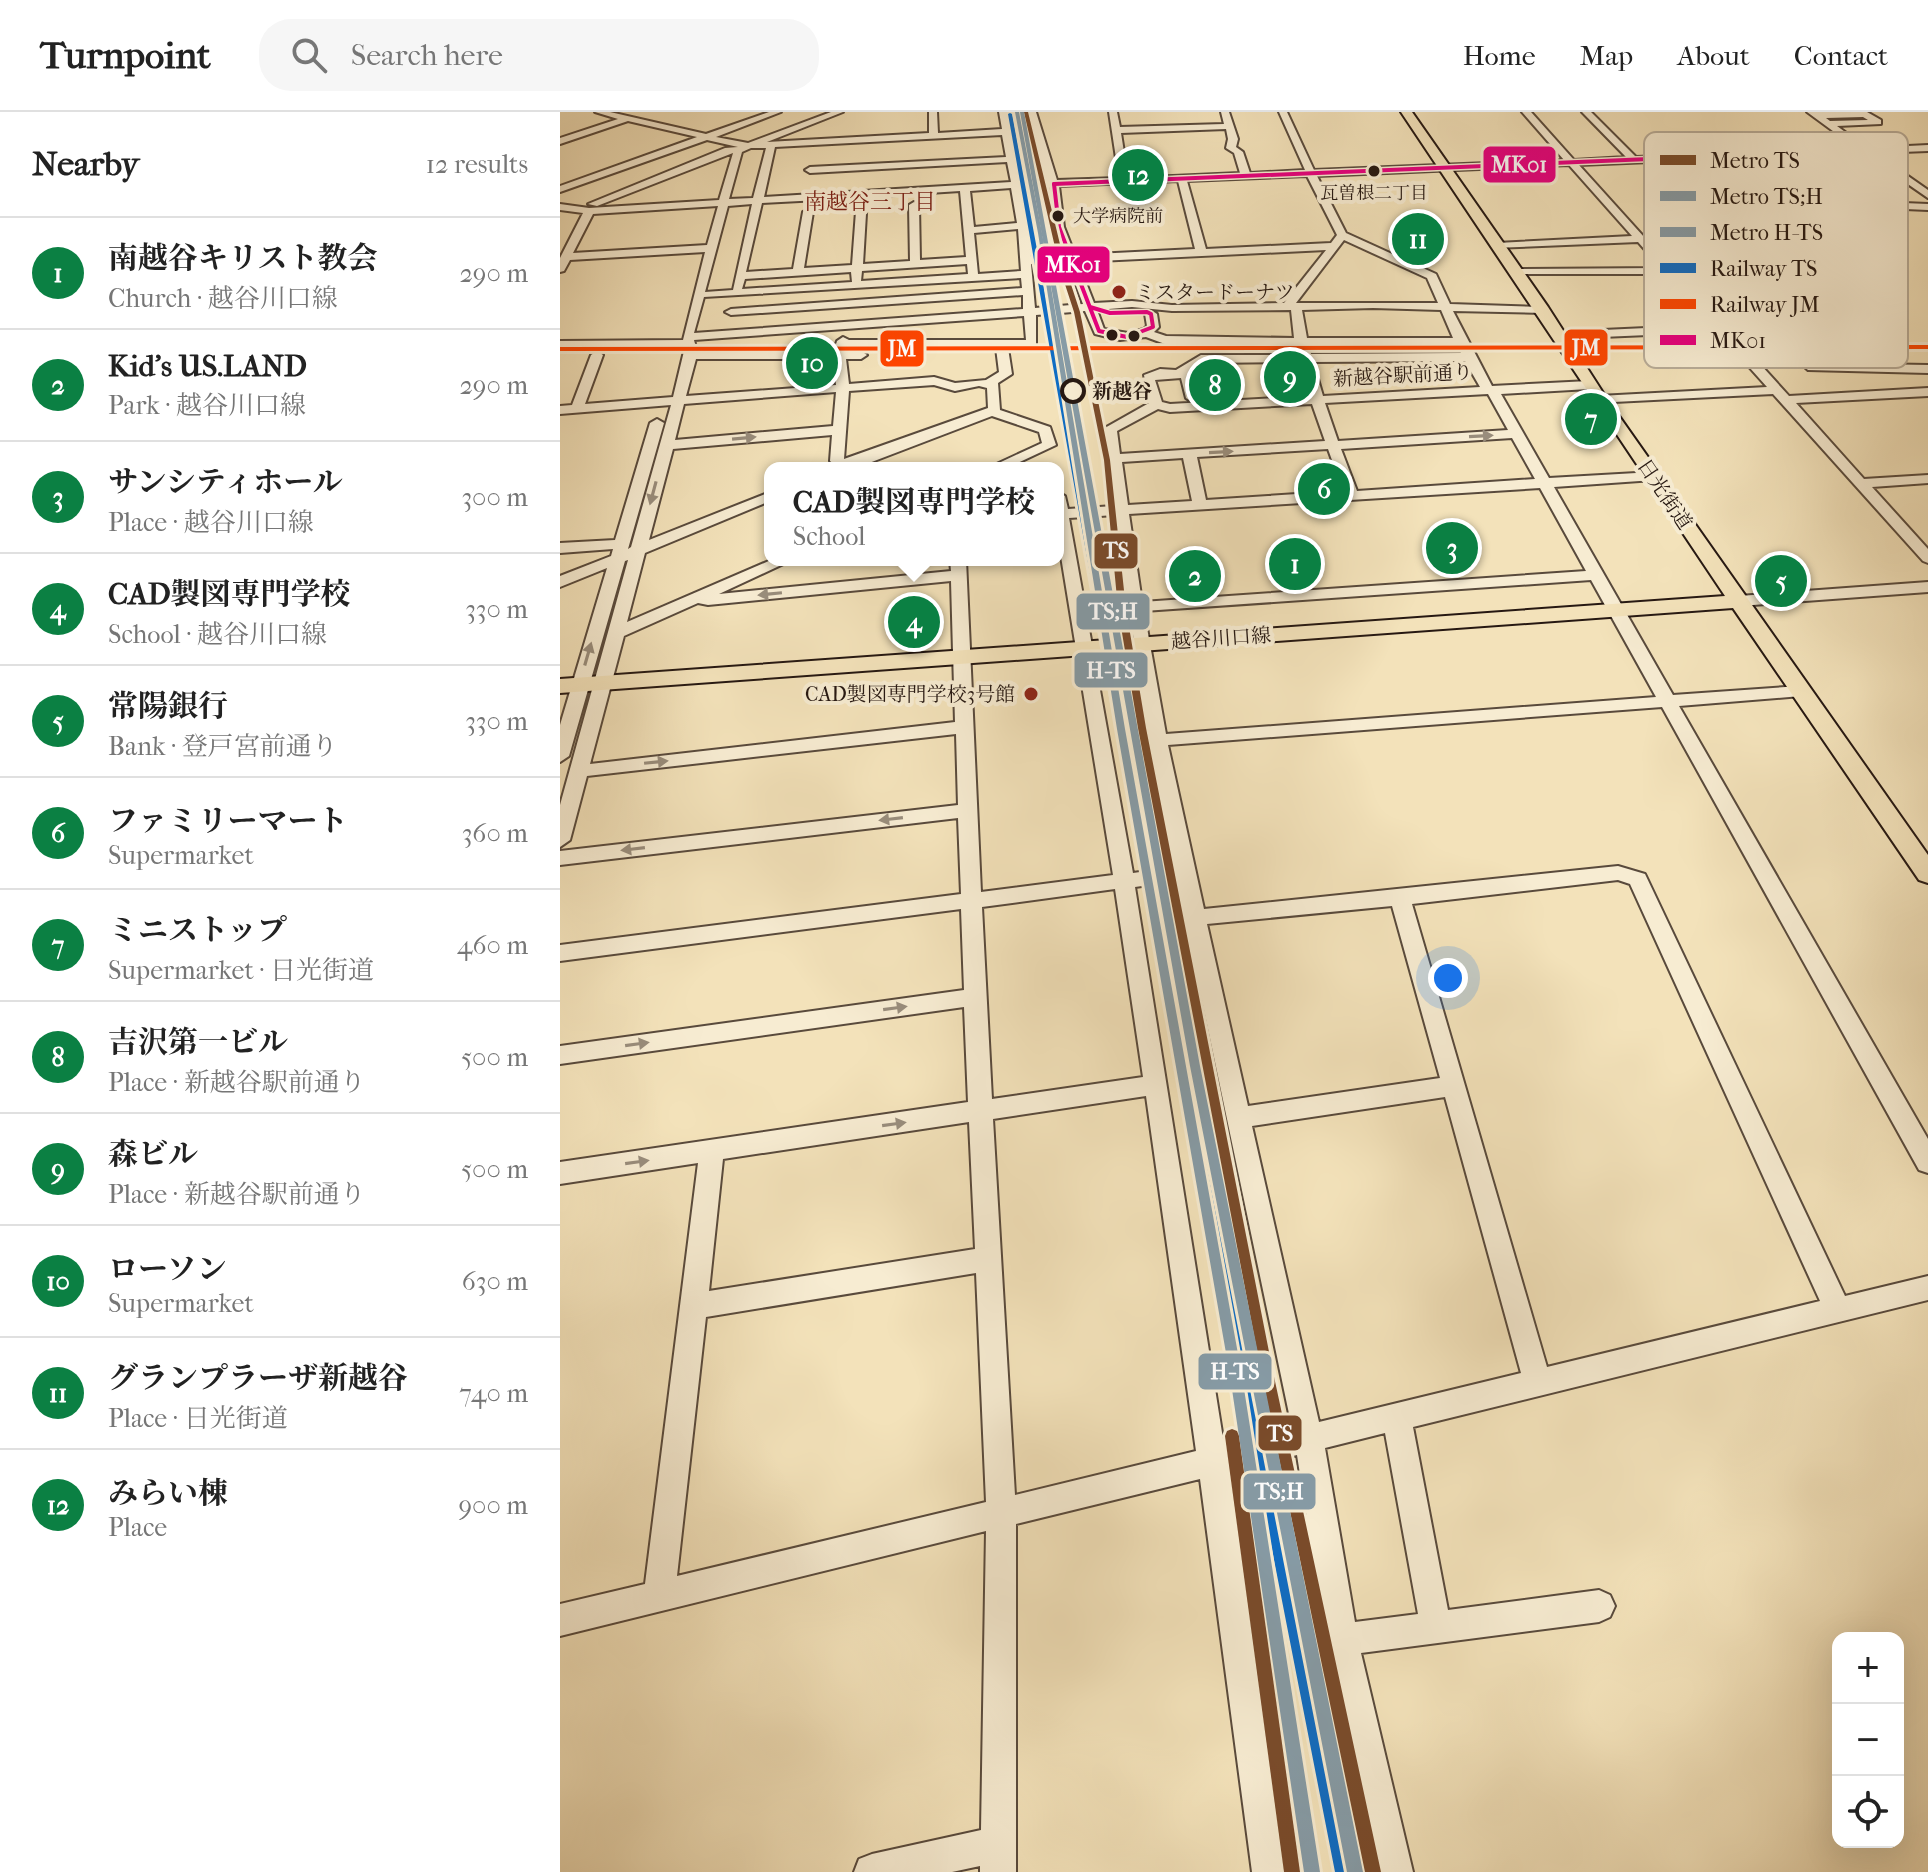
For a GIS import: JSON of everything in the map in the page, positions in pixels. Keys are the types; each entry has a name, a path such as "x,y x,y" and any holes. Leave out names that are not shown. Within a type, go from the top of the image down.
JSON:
{"main road":[{"name":"日光街道","path":"1406,112 1518,272 1594,392 1928,874"},
{"name":"越谷川口線","path":"570,685 1739,601"}],"street":[{"path":"599,112 741,148 839,112"},
{"path":"560,141 647,112"},
{"path":"560,189 777,112"},
{"path":"925,191 924,164 933,112"},
{"path":"560,345 1001,350 1032,344 1024,274 1023,226 1003,112"},
{"path":"1032,112 1054,184 1059,227 1101,333 1146,333 1165,340 1461,342"},
{"path":"1113,112 1124,181"},
{"path":"1225,112 1233,139 1231,148 1238,152 1246,176"},
{"path":"1283,112 1335,227 1342,235 1432,276 1468,357 1516,434 1928,1162"},
{"path":"1526,112 1644,244"},
{"path":"1586,112 1634,160"},
{"path":"1814,114 1865,114 1878,122 1829,124"},
{"path":"1814,114 1840,132"},
{"path":"816,120 819,122 817,142"},
{"path":"1116,130 1230,126"},
{"path":"560,217 728,150 1036,130"},
{"path":"788,131 792,132 789,144"},
{"path":"964,134 973,278"},
{"path":"876,180 879,139"},
{"path":"726,334 740,276 725,246 723,203 771,145"},
{"path":"560,756 570,685 670,401 684,348 725,246 754,215 757,201 752,168 741,148"},
{"path":"1908,149 1928,148"},
{"path":"812,156 808,180 876,180 925,191 1644,160"},
{"path":"752,168 782,158"},
{"path":"838,462 843,388 841,304 857,268 862,194 876,180 924,164 1012,159"},
{"path":"1182,179 1201,252"},
{"path":"1908,181 1928,195"},
{"path":"560,207 589,211 757,201 806,193 862,194"},
{"path":"953,203 966,202"},
{"path":"901,206 927,204"},
{"path":"914,205 915,264"},
{"path":"1908,206 1928,207"},
{"path":"847,209 874,208"},
{"path":"560,270 589,211"},
{"path":"794,213 821,211"},
{"path":"798,272 808,212"},
{"path":"754,215 767,214"},
{"path":"969,230 1023,226"},
{"path":"1342,235 1292,306 1303,357 1352,496"},
{"path":"1497,246 1640,239"},
{"path":"566,257 725,246"},
{"path":"1024,261 1334,246"},
{"path":"740,276 972,260"},
{"path":"1518,272 1644,272"},
{"path":"708,295 1024,274"},
{"path":"948,279 949,319"},
{"path":"731,312 1026,291"},
{"path":"560,355 684,348 726,334 1138,303 1172,308 1292,306 1543,310"},
{"path":"1090,307 1110,313"},
{"path":"1095,324 1099,318 1110,313 1136,310 1151,314 1172,308"},
{"path":"1146,333 1153,327 1151,314"},
{"path":"1559,336 1644,332"},
{"path":"560,410 934,381 955,387 963,383 989,383 1006,374 1001,350"},
{"path":"577,408 597,355"},
{"path":"1156,405 1148,378 1160,373 1181,372 1201,359 1468,357"},
{"path":"1756,368 1928,558"},
{"path":"1840,368 1925,371"},
{"path":"1181,372 1188,377 1192,398 1187,405 1178,408 1156,405 1110,429 1135,607 1158,740 1237,1118 1308,1436 1342,1640 1395,1872"},
{"path":"989,383 993,386 995,408 992,412"},
{"path":"955,387 958,422"},
{"name":"新越谷駅前通り","path":"1178,408 1490,390 1781,395 1928,392"},
{"path":"1192,398 1202,404 1220,405"},
{"path":"560,840 666,445 670,401"},
{"path":"857,462 958,422 992,412 1045,430 1050,451 1014,462"},
{"path":"666,445 839,430"},
{"path":"1115,458 1516,434"},
{"path":"1189,453 1200,506"},
{"path":"1064,508 1123,511 1654,476"},
{"path":"1861,483 1928,479"},
{"path":"560,548 618,552 638,549 764,498"},
{"path":"1064,536 1123,881 1212,1462 1270,1872"},
{"path":"560,582 618,552"},
{"path":"618,632 770,566"},
{"path":"697,598 708,600 959,568 975,997 1001,1512 998,1858 872,1872"},
{"path":"1135,607 1594,575"},
{"path":"1739,601 1928,587"},
{"path":"1158,740 1801,691"},
{"path":"579,771 965,727"},
{"path":"560,858 968,810"},
{"path":"560,953 1186,873"},
{"path":"1195,917 1618,873 1638,879 1838,1310"},
{"path":"1400,898 1538,1384"},
{"path":"560,1055 975,997"},
{"path":"560,1173 1154,1085"},
{"path":"1237,1118 1453,1086"},
{"path":"659,1595 712,1151"},
{"path":"694,1306 990,1259"},
{"path":"560,1620 1928,1288"},
{"path":"1397,1419 1436,1628"},
{"path":"1342,1640 1599,1606"}],"metro line":[{"name":"H-TS","path":"1017,112 1040,233 1121,729 1236,1376 1312,1872"},
{"name":"TS;H","path":"1022,112 1195,1066 1355,1872"},
{"name":"TS","path":"1026,112 1063,269 1077,312 1107,460 1122,609 1142,728 1267,1372 1373,1872"},
{"name":"TS","path":"1232,1436 1292,1872"}],"rail line":[{"name":"TS","path":"1010,114 1183,1068 1343,1872"},
{"name":"JM","path":"560,349 1644,347"},
{"name":"JM","path":"1908,347 1928,347"}],"transit line":[{"name":"MK01","path":"1054,184 1644,159"},
{"name":"MK01","path":"1054,184 1059,227 1099,331 1127,337 1153,327 1151,314 1147,312 1110,313 1090,307"}],"place":[{"name":"瓦曽根二丁目","path":"1374,171"},
{"name":"みらい棟","path":"1138,175"},
{"name":"大学病院前","path":"1058,216"},
{"name":"グランプラーザ新越谷","path":"1418,239"},
{"name":"ミスタードーナツ","path":"1119,292"},
{"name":"ローソン","path":"812,363"},
{"name":"森ビル","path":"1290,377"},
{"name":"吉沢第一ビル","path":"1215,385"},
{"name":"新越谷","path":"1073,391"},
{"name":"ミニストップ","path":"1591,419"},
{"name":"ファミリーマート","path":"1324,489"},
{"name":"サンシティホール","path":"1452,548"},
{"name":"南越谷キリスト教会","path":"1295,564"},
{"name":"Kid's US.LAND","path":"1195,576"},
{"name":"常陽銀行","path":"1781,581"},
{"name":"CAD製図専門学校","path":"914,622"},
{"name":"CAD製図専門学校3号館","path":"1031,694"}],"district":[{"name":"南越谷三丁目","path":"870,201"}]}
